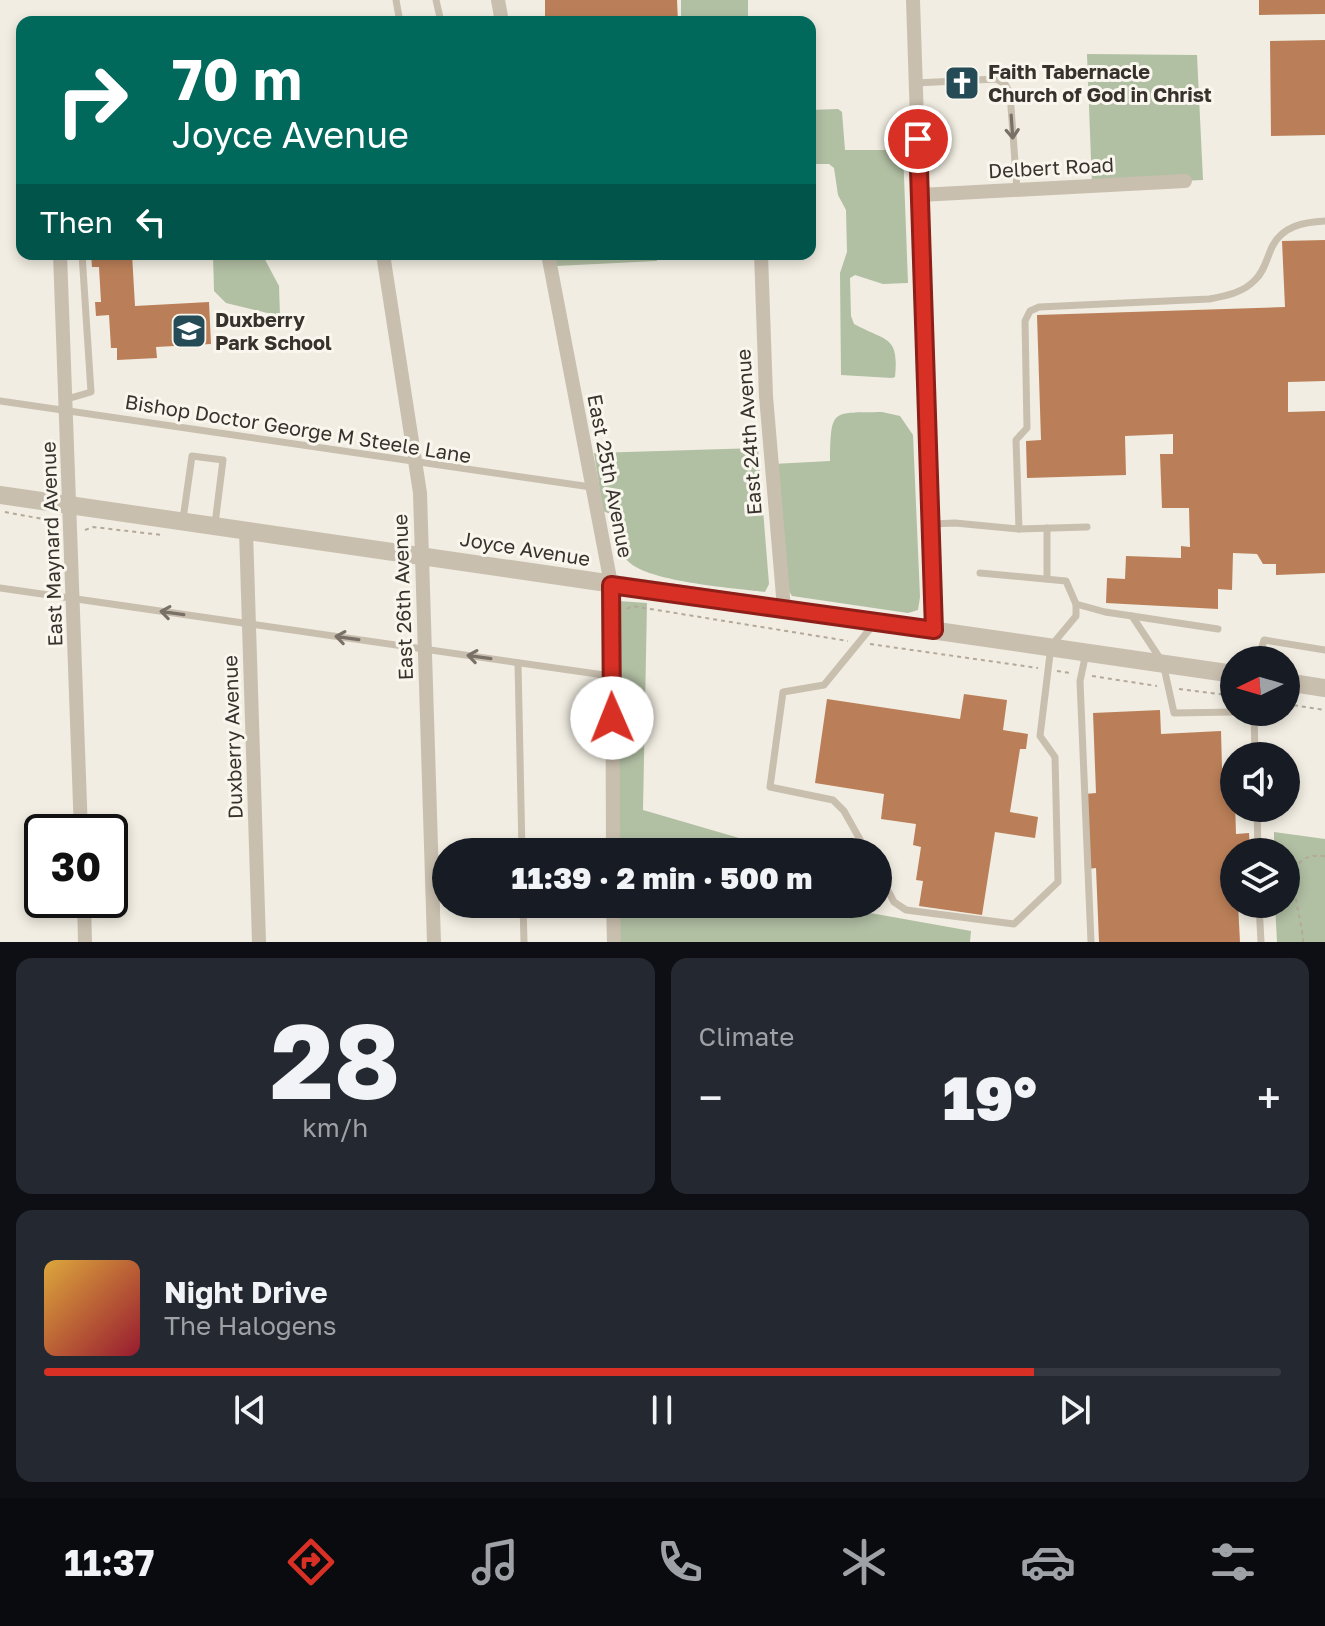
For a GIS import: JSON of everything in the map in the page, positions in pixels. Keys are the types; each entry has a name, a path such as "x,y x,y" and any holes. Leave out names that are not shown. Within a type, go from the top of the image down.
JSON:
{"street":[{"path":"913,0 934,630"},
{"name":"Delbert Road","path":"920,195 1185,181"},
{"name":"East Maynard Avenue","path":"60,260 80,814"},
{"name":"East 26th Avenue","path":"384,260 420,493 434,942"},
{"name":"East 25th Avenue","path":"549,260 611,585 613,838"},
{"name":"East 24th Avenue","path":"761,260 766,396 784,608"},
{"name":"Joyce Avenue","path":"0,495 1220,672"},
{"name":"Duxberry Avenue","path":"246,531 259,942"},
{"path":"1300,684 1325,688"},
{"path":"84,918 85,942"},
{"path":"613,918 614,942"}],"lane":[{"path":"916,83 996,79 1005,84 1010,93 1017,190"},
{"path":"1019,529 1016,440 1027,428 1025,321 1030,311 1039,307 1209,299 1230,295 1256,280 1273,244 1284,232 1305,222 1325,221"},
{"path":"67,406 91,392 82,260"},
{"name":"Bishop Doctor George M Steele Lane","path":"0,401 67,406 247,439 592,487"},
{"path":"182,522 192,456 223,460 214,526"},
{"path":"932,524 1019,529 1087,527"},
{"path":"1047,528 1047,579"},
{"path":"892,898 906,910 1014,924 1058,882 1055,757 1040,736 1051,646 1076,616 1076,604 1066,581 980,573"},
{"path":"0,588 611,676"},
{"path":"1076,604 1105,612 1218,629"},
{"path":"1132,616 1163,663 1174,713 1220,712"},
{"path":"859,838 844,811 833,800 770,787 783,692 824,685 876,621"},
{"path":"1262,646 1264,640 1325,650"},
{"path":"1086,651 1080,681 1091,942"},
{"path":"518,663 522,838"},
{"path":"523,918 524,942"},
{"path":"1260,918 1261,942"}],"path":[{"path":"1300,706 1325,710"},
{"path":"1303,942 1294,873 1305,858 1325,856"}],"green space":[{"path":"681,0 748,0 748,16 681,16"},
{"path":"1087,54 1197,55 1203,180 1092,185"},
{"path":"838,109 842,112 845,150 903,150 908,283 883,284 855,275 850,278 854,324 883,338 892,347 896,363 895,377 892,378 841,375 840,273 847,252 846,210 838,195 834,168 829,164 816,164 816,110"},
{"path":"213,260 265,260 279,286 280,316 226,303 214,291"},
{"path":"555,260 657,261 556,266"},
{"path":"882,412 900,416 913,435 918,610 908,613 792,596 784,583 773,464 830,461 831,431 837,417"},
{"path":"758,448 769,584 765,592 670,578 636,567 626,559 615,516 603,511 594,453"},
{"path":"618,601 647,603 643,810 739,838 619,838"},
{"path":"1274,832 1325,839 1325,942 1277,942 1276,918 1300,918 1300,838 1274,838"},
{"path":"892,917 971,931 970,942 620,942 620,918"}],"building":[{"path":"545,0 677,0 678,16 545,16"},
{"path":"1259,0 1325,0 1325,14 1259,15"},
{"path":"1325,40 1325,135 1271,136 1270,41"},
{"path":"1325,240 1325,381 1288,382 1288,412 1325,411 1325,573 1276,575 1276,564 1263,564 1257,554 1233,553 1232,590 1218,589 1218,609 1106,603 1107,578 1125,579 1126,556 1181,558 1181,546 1190,547 1189,508 1162,508 1160,454 1173,454 1173,434 1125,436 1126,475 1027,478 1026,441 1041,440 1037,315 1285,307 1282,241"},
{"name":"Duxberry Park School","path":"91,260 132,260 135,306 209,302 211,344 156,347 157,358 117,360 117,348 111,348 109,315 96,316 95,302 101,302 99,267 92,267"},
{"path":"964,694 1007,700 1003,730 1028,734 1026,749 1020,749 1010,812 1038,817 1035,838 995,832 982,915 919,906 923,881 916,880 921,847 913,845 916,824 881,819 884,794 815,783 827,699 960,719"},
{"path":"1160,710 1161,734 1221,731 1220,822 1236,822 1236,834 1249,833 1249,838 1220,838 1220,918 1239,918 1240,942 1099,942 1096,868 1088,869 1085,794 1096,793 1093,713"}],"place":[{"name":"Faith Tabernacle Church of God in Christ","path":"962,83"},
{"name":"Duxberry Park School","path":"189,331"}],"route":[{"path":"612,718 611,585 934,630 918,139"}]}
